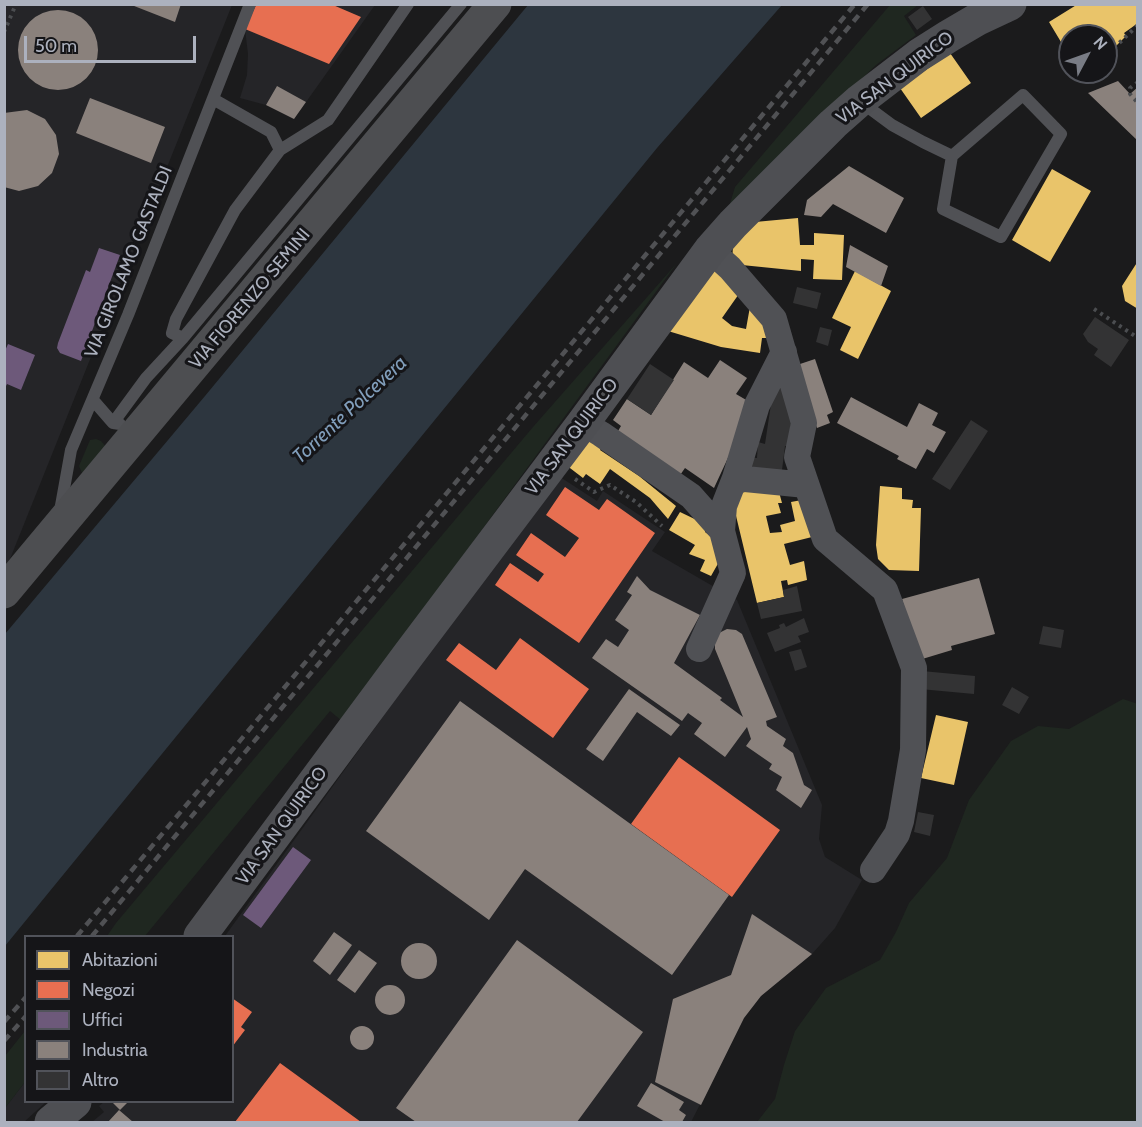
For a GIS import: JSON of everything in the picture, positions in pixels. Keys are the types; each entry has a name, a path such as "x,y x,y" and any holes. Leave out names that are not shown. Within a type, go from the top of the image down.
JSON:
{"main road":[{"name":"VIA FIORENZO SEMINI","path":"4,592 53,536 129,424 495,4"},
{"name":"VIA SAN QUIRICO","path":"201,935 711,250 755,200 859,101 919,55 978,19 1010,4"},
{"path":"51,1122 73,1103"}],"street":[{"path":"711,250 730,268 774,319 804,423 797,457 825,539 885,590 914,668 913,750 901,821 897,834 873,870"},
{"path":"699,649 733,573 722,531 724,506 757,405 784,352"},
{"path":"583,423 691,496 722,531"},
{"path":"735,478 806,485"}],"lane":[{"name":"VIA GIROLAMO GASTALDI","path":"53,536 64,495 71,450 250,4"},
{"path":"183,338 172,333 176,319 235,210 280,150 328,120 408,4"},
{"path":"93,400 129,424 146,378 183,338 461,4"},
{"path":"1023,95 1061,135 1001,237 943,209 952,156 1023,95"},
{"path":"213,99 272,132 280,150"},
{"path":"859,101 892,125 952,156"}],"path":[{"path":"4,32 16,4"},
{"path":"1118,44 1137,25"},
{"path":"1137,82 1130,88 1130,94 1137,103"},
{"path":"1094,309 1137,338"},
{"path":"568,474 594,492 610,484 636,502 662,526"}],"shaded area":[{"path":"5,5 232,5 10,559 5,565"},
{"path":"256,5 375,5 294,119 266,105 240,98 247,75 248,54 245,29"},
{"path":"890,5 918,5 904,16 916,35 876,65 729,207 735,187"},
{"path":"677,263 342,721 330,711 146,935 108,935 116,923 533,427"},
{"path":"96,439 107,448 82,473 79,466 90,440"},
{"path":"557,475 597,501 603,491 665,532 652,551 737,600 822,805 819,839 825,857 862,880 835,928 812,954 761,996 744,1018 691,1122 92,1122 104,1112 99,1106 103,1103 234,1103 234,935 226,935"},
{"path":"1123,699 1138,704 1137,1122 757,1122 775,1099 795,1031 826,988 880,960 909,903 947,858 969,800 1011,741 1038,726 1069,729"},
{"path":"24,1032 24,1083 5,1108 5,1056"},
{"path":"24,1083 24,1103 45,1103 24,1122 5,1122 5,1108"}],"water":[{"name":"Torrente Polcevera","path":"528,5 782,5 657,148 5,946 5,634"}],"building: Abitazioni":[{"path":"1078,4 1138,4 1138,23 1124,33 1126,36 1118,44 1118,24 1058,24 1058,37 1049,22"},
{"path":"950,53 971,83 921,118 900,88"},
{"path":"1052,169 1091,191 1050,262 1012,240"},
{"path":"798,218 800,245 814,245 814,233 844,235 842,280 813,279 814,260 801,259 801,271 732,264 733,245 755,222"},
{"path":"1138,261 1138,309 1125,301 1122,286"},
{"path":"716,263 741,291 722,318 732,326 746,329 751,301 765,316 767,338 762,338 760,353 721,347 668,331"},
{"path":"855,271 891,291 858,359 840,350 851,327 832,318"},
{"path":"589,434 603,444 600,450 639,476 676,506 668,519 650,498 610,469 600,484 586,474 583,478 566,465"},
{"path":"880,486 902,488 902,499 913,500 912,508 921,508 919,571 889,570 878,559 876,545"},
{"path":"759,489 779,492 782,503 778,503 781,513 766,516 770,533 782,532 780,525 795,521 791,502 807,499 816,536 784,544 790,565 804,561 807,580 788,585 787,580 781,581 784,597 757,603 731,495"},
{"path":"680,512 705,524 705,532 718,542 724,553 711,576 700,571 705,560 689,554 695,545 669,530"},
{"path":"936,715 968,722 954,785 921,778"}],"building: Negozi":[{"path":"256,5 333,5 361,17 329,64 245,29"},
{"path":"565,487 599,510 607,499 655,533 579,643 495,585 510,563 538,582 544,574 516,555 531,533 565,557 579,538 546,515"},
{"path":"520,638 589,689 553,738 446,660 459,643 496,670"},
{"path":"679,757 780,830 732,897 631,824"},
{"path":"234,999 252,1012 241,1027 245,1030 234,1044"},
{"path":"280,1063 361,1122 235,1122"}],"building: Uffici":[{"path":"99,248 120,255 81,361 60,353 57,348 86,270 90,272"},
{"path":"8,344 35,355 21,390 7,384 4,390 4,353"},
{"path":"293,847 311,860 261,928 243,915"}],"building: Industria":[{"path":"129,4 181,4 175,22"},
{"path":"58,10 73,13 86,22 95,35 98,50 95,65 86,78 73,87 58,90 43,87 30,78 21,65 18,50 21,35 30,22 43,13"},
{"path":"1118,81 1130,94 1138,87 1138,141 1088,93 1110,84 1118,84"},
{"path":"277,86 306,102 294,119 266,105"},
{"path":"90,98 165,127 151,163 76,133"},
{"path":"27,110 45,119 56,135 59,154 52,173 38,186 19,191 4,187 4,113"},
{"path":"849,166 904,198 886,233 833,204 821,217 804,215 807,200"},
{"path":"850,245 888,266 881,286 846,267"},
{"path":"815,359 833,412 827,415 830,423 817,428 794,366"},
{"path":"720,360 747,378 736,394 753,404 714,488 685,468 678,478 615,436 621,426 613,420 627,399 651,415 684,362 708,378"},
{"path":"851,397 907,427 919,403 938,413 932,425 946,432 934,453 927,449 916,469 897,459 899,456 837,423"},
{"path":"637,576 650,590 700,615 674,663 722,698 720,700 743,717 715,649 719,633 727,629 736,630 742,634 777,717 766,721 767,726 786,739 783,746 793,753 804,785 812,790 801,808 776,790 782,777 769,769 772,764 746,746 751,739 747,727 725,757 694,734 702,723 688,713 682,721 592,658 606,639 618,647 629,630 615,620 632,595 627,592"},
{"path":"979,578 995,634 951,646 952,650 919,660 902,599"},
{"path":"629,689 680,725 671,736 637,712 603,761 586,749"},
{"path":"460,701 729,895 672,975 525,869 489,920 366,831"},
{"path":"752,914 812,954 761,996 744,1018 701,1105 655,1082 673,999 731,975"},
{"path":"334,932 352,945 330,975 313,961"},
{"path":"517,940 643,1032 577,1122 416,1122 396,1108"},
{"path":"419,943 432,948 437,961 432,974 419,979 406,974 401,961 406,948"},
{"path":"359,950 377,963 355,993 337,980"},
{"path":"390,985 400,990 405,1000 400,1010 390,1015 380,1010 375,1000 380,990"},
{"path":"362,1026 367,1027 373,1033 373,1043 367,1049 362,1050 357,1049 351,1043 350,1038 351,1033 357,1027"},
{"path":"651,1083 684,1102 679,1110 686,1115 682,1122 665,1122 637,1106"},
{"path":"113,1103 127,1103 120,1110"},
{"path":"119,1110 133,1122 108,1122"}],"building: Altro":[{"path":"923,6 932,19 917,30 908,17"},
{"path":"797,287 821,293 817,309 793,303"},
{"path":"1095,317 1129,340 1111,367 1094,355 1098,349 1088,342 1083,334"},
{"path":"820,327 832,330 828,346 816,342"},
{"path":"650,364 674,380 651,415 627,399"},
{"path":"774,384 786,386 794,403 781,478 746,472 747,457 757,458 758,442 765,444"},
{"path":"971,420 988,431 950,490 932,479"},
{"path":"797,586 802,611 761,619 757,603 784,597 783,590"},
{"path":"804,618 809,632 798,636 801,642 775,652 767,633 780,628 779,625 784,623 786,627"},
{"path":"1043,626 1064,630 1061,648 1039,644"},
{"path":"801,649 807,667 795,671 789,652"},
{"path":"922,671 975,676 974,694 920,689"},
{"path":"1012,687 1029,697 1019,714 1002,705"},
{"path":"918,812 934,815 930,836 914,832"}],"railway":[{"path":"78,935 855,4"},
{"path":"93,935 868,4"},
{"path":"4,1022 24,999"},
{"path":"4,1041 24,1018"}]}
